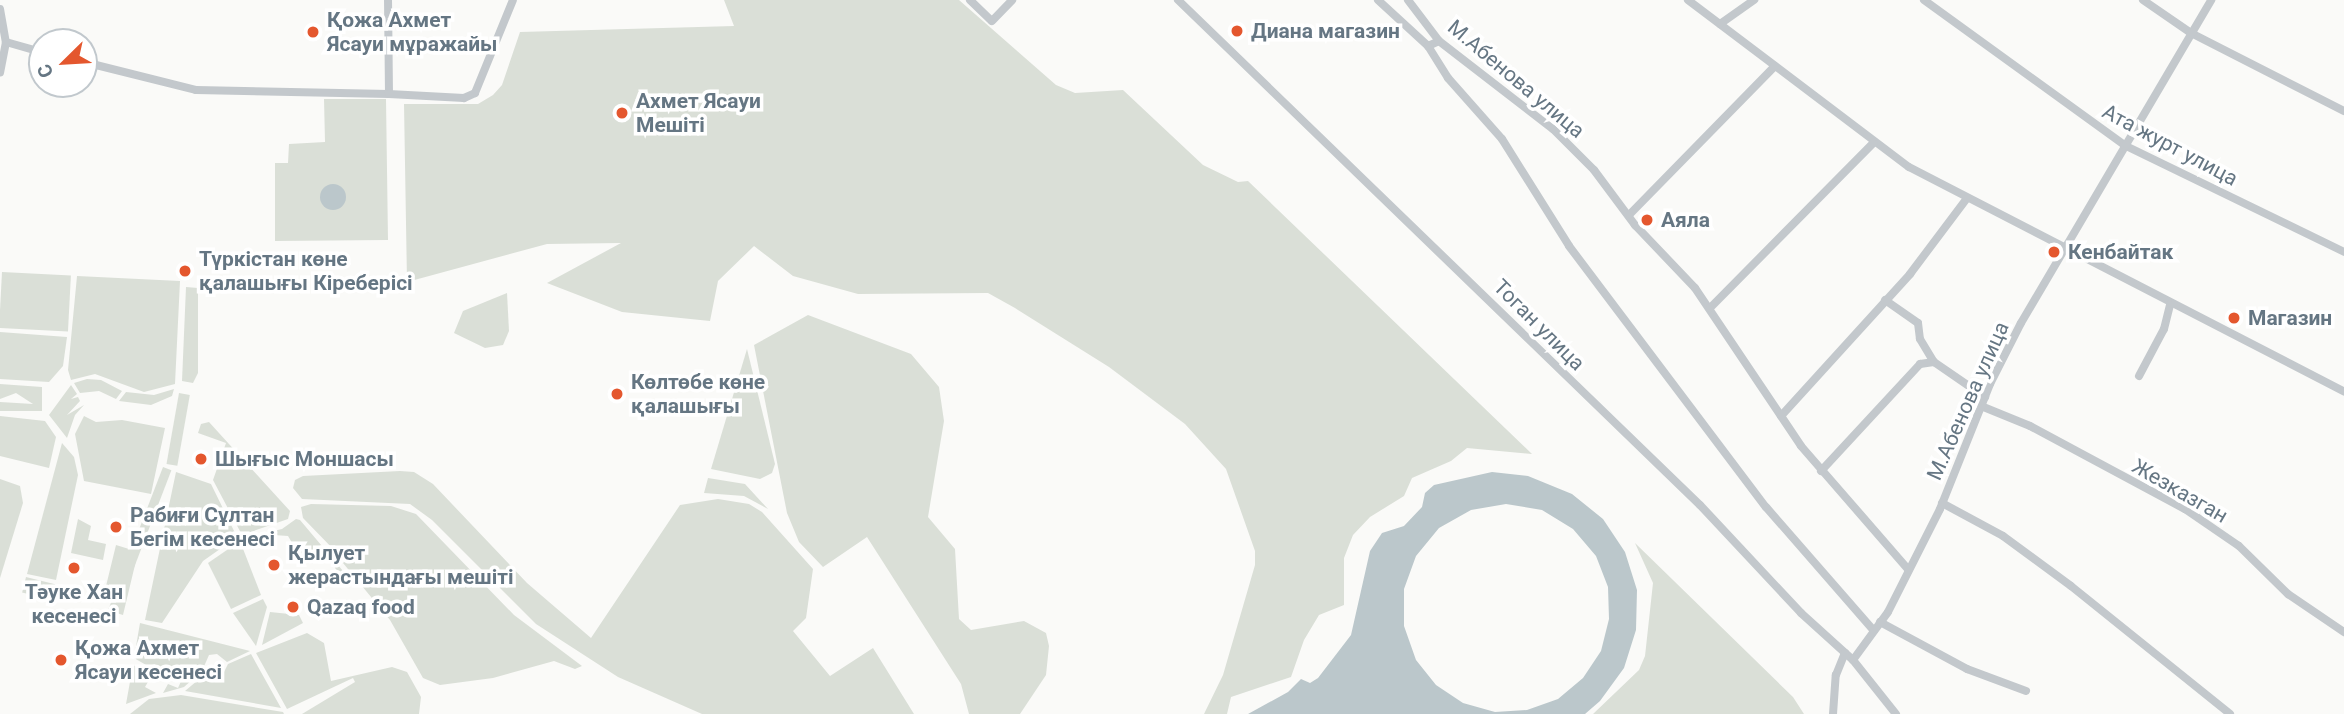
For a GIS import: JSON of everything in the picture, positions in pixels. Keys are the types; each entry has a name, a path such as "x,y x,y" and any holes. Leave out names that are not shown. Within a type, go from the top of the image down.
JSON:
{"street":[{"path":"388,0 389,94"},
{"path":"98,66 196,90 464,98 475,93 513,0"},
{"path":"970,0 992,20 1012,0"},
{"name":"Тоган улица","path":"1178,0 1341,153 1853,660 1896,714"},
{"path":"1378,0 1428,46 1448,78 1502,139 1569,246 1766,507 1874,631"},
{"name":"М.Абенова улица","path":"1408,0 1439,41 1553,129 1630,214 1635,225 1710,308 1781,416 1821,471 1908,569"},
{"path":"1688,0 1873,143 1967,198 2170,305 2344,392"},
{"path":"1720,24 1754,0"},
{"name":"Ата журт улица","path":"1924,0 2124,145 2344,252"},
{"path":"2143,0 2192,33 2344,111"},
{"name":"М.Абенова улица","path":"1853,660 1880,622 1942,503 1985,397 2064,249 2211,0"},
{"path":"0,9 6,42 0,72"},
{"path":"1428,46 1439,41"},
{"path":"6,42 28,48"},
{"path":"1630,214 1774,66"},
{"path":"1710,308 1873,143"},
{"path":"1781,416 1885,300 1967,198"},
{"path":"1885,300 1918,324 1920,339 1934,362 1985,397"},
{"path":"2139,376 2164,329 2170,305"},
{"path":"1821,471 1920,364 1934,362"},
{"name":"Жезказган","path":"1981,406 2030,426 2185,509 2239,546 2288,594 2344,632"},
{"path":"1942,503 2003,536 2071,586 2230,714"},
{"path":"1880,622 1967,669 2026,691"},
{"path":"1833,714 1836,675 1845,653"}],"shaded area":[{"path":"724,0 959,0 1056,85 1075,93 1123,90 1203,165 1238,182 1248,181 1532,454 1467,448 1451,461 1412,478 1404,496 1370,517 1353,535 1344,558 1344,605 1319,615 1304,640 1291,677 1231,697 1227,714 1204,714 1223,675 1255,565 1255,551 1226,469 1185,424 1109,367 988,293 858,294 793,276 754,246 718,281 710,321 622,312 547,283 621,243 547,244 407,282 404,104 478,104 493,95 502,85 520,32 734,26"},
{"path":"324,99 386,99 388,240 275,241 275,163 288,163 289,144 325,142"},
{"path":"333,184 342,188 346,197 342,206 333,210 324,206 320,197 324,188"},
{"path":"2,272 71,276 68,332 0,328"},
{"path":"77,276 180,281 175,384 144,392 95,374 71,380 68,370"},
{"path":"186,287 198,288 198,373 193,383 182,381"},
{"path":"507,293 509,331 503,345 485,348 454,333 463,311"},
{"path":"808,315 911,354 939,387 944,421 928,517 955,549 959,619 971,630 1024,621 1046,633 1049,646 1046,675 1020,714 969,714 961,684 867,537 823,567 799,542 787,513 754,345"},
{"path":"0,332 67,337 63,366 49,382 0,379"},
{"path":"747,349 775,464 772,473 760,479 711,469"},
{"path":"87,379 101,380 122,391 116,399 99,391 80,393 74,383"},
{"path":"0,384 42,387 42,411 0,411 0,402 33,404 16,393 0,399"},
{"path":"71,385 77,394 71,399 78,397 80,401 67,415 84,405 75,415 67,438 49,415"},
{"path":"174,389 172,396 151,405 119,401 126,392 154,395"},
{"path":"179,393 190,395 177,466 166,464"},
{"path":"0,416 45,421 56,437 49,468 0,456"},
{"path":"84,416 96,422 122,420 165,428 151,494 84,481 75,434"},
{"path":"209,422 290,511 288,519 242,535 213,480 226,443 198,433 201,424"},
{"path":"62,443 74,457 78,475 56,580 27,574"},
{"path":"163,467 171,470 117,612 109,609"},
{"path":"176,472 211,484 237,537 203,561 162,623 145,620"},
{"path":"414,472 433,484 527,583 591,638 680,505 718,499 749,504 762,512 813,569 806,618 793,631 830,676 873,648 914,714 702,714 618,677 536,624 432,520 410,504 302,499 293,488 295,480 303,476"},
{"path":"1492,472 1528,476 1572,494 1603,519 1625,552 1637,590 1636,630 1624,668 1600,701 1585,714 1248,714 1288,692 1301,679 1310,683 1318,678 1351,635 1370,551 1382,533 1404,526 1422,507 1425,493 1434,485","holes":["1506,504 1542,510 1573,529 1596,556 1608,587 1609,619 1601,651 1583,678 1558,699 1527,710 1495,712 1463,703 1436,685 1416,660 1404,626 1404,589 1416,556 1439,528 1471,510"]},
{"path":"708,478 745,484 768,509 744,496 704,493"},
{"path":"0,479 20,486 23,503 0,578"},
{"path":"311,504 391,506 416,514 514,615 582,666 575,669 554,661 493,678 440,685 423,678 390,620 343,563 351,556 343,547 336,552 303,518 301,507"},
{"path":"78,519 91,526 88,540 106,544 103,560 71,553"},
{"path":"296,519 300,520 343,571 339,574 326,554 305,565 288,536 274,535 253,550 244,538 282,529"},
{"path":"240,541 261,595 231,609 208,563"},
{"path":"131,542 140,544 123,615 113,612 118,590 106,586 116,545 129,549"},
{"path":"1635,543 1793,697 1804,714 1593,714 1639,670 1645,656 1653,583"},
{"path":"26,577 55,584 51,600 22,593"},
{"path":"263,599 267,607 256,646 233,613"},
{"path":"270,612 299,615 303,623 262,645"},
{"path":"140,623 250,651 227,662 217,654 209,655 202,671 184,687 163,693 168,684 178,688 182,679 172,680 134,658"},
{"path":"307,633 324,643 331,681 392,667 407,672 421,697 419,714 302,714 355,682 353,678 287,709 256,653"},
{"path":"251,654 281,708 185,691 204,675 220,680 228,664"},
{"path":"133,665 152,675 145,687 156,693 126,704"},
{"path":"181,695 284,714 130,714 149,699"}],"place":[{"name":"Диана магазин","path":"1237,31"},
{"name":"Қожа Ахмет Ясауи мұражайы","path":"313,32"},
{"name":"Ахмет Ясауи Мешіті","path":"622,113"},
{"name":"Аяла","path":"1647,220"},
{"name":"Кенбайтак","path":"2054,252"},
{"name":"Түркістан көне қалашығы Кіреберісі","path":"185,271"},
{"name":"Магазин","path":"2234,318"},
{"name":"Көлтөбе көне қалашығы","path":"617,394"},
{"name":"Шығыс Моншасы","path":"201,459"},
{"name":"Рабиғи Сұлтан Бегім кесенесі","path":"116,527"},
{"name":"Қылует жерастындағы мешіті","path":"274,565"},
{"name":"Тәуке Хан кесенесі","path":"74,568"},
{"name":"Qazaq food","path":"293,607"},
{"name":"Қожа Ахмет Ясауи кесенесі","path":"61,660"}]}
